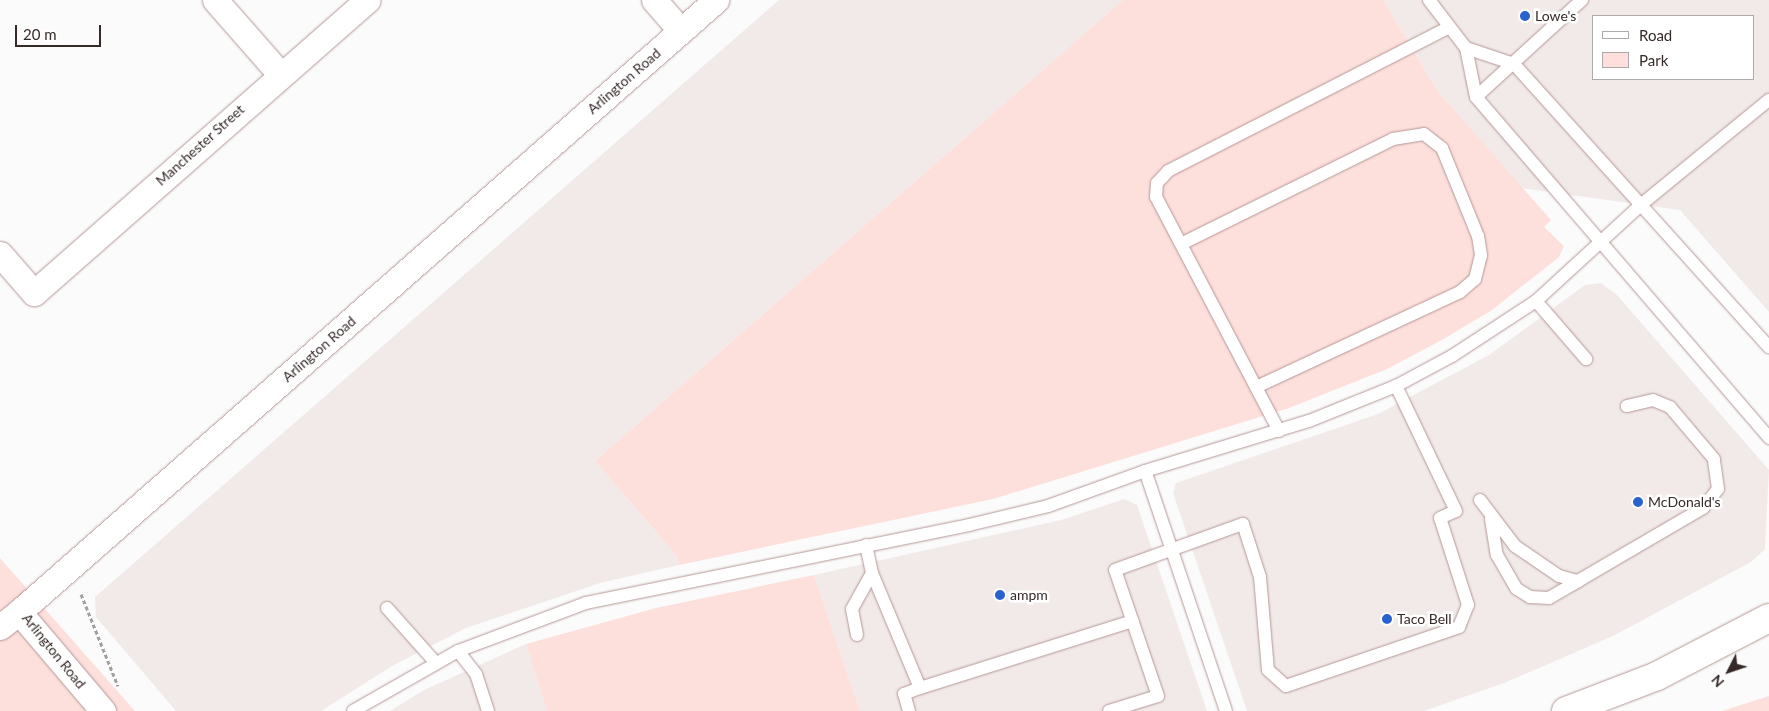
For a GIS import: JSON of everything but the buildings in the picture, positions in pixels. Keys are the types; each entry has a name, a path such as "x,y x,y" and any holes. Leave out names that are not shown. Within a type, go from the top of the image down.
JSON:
{"main road":[{"path":"1566,711 1657,676 1769,618"}],"street":[{"path":"215,0 280,74"},
{"name":"Manchester Street","path":"0,254 34,293 280,74 368,0"},
{"path":"654,0 681,31"},
{"name":"Arlington Road","path":"103,711 19,612 716,0"},
{"path":"0,627 19,612"}],"lane":[{"path":"1429,0 1466,48 1476,96 1602,240 1769,438"},
{"path":"1476,96 1514,64 1582,0"},
{"path":"1279,431 1156,197 1157,183 1168,171 1449,27"},
{"path":"1466,48 1514,64 1643,203 1769,347"},
{"path":"353,711 435,662 458,651 586,603 1048,506 1145,471 1279,431 1396,386 1480,339 1536,301 1643,203 1769,100"},
{"path":"1181,244 1393,139 1424,134 1442,148 1478,236 1482,255 1475,279 1460,292 1256,387"},
{"path":"1536,301 1586,358"},
{"path":"1109,711 1158,696 1116,570 1173,551 1243,524 1260,577 1268,670 1286,686 1297,684 1459,627 1468,605 1440,518 1456,511 1396,386"},
{"path":"1491,520 1497,555 1517,589 1530,597 1549,598 1702,508 1718,489 1714,459 1670,407 1653,400 1627,406"},
{"path":"1145,471 1227,710"},
{"path":"1480,500 1491,520 1514,546 1559,576 1578,581"},
{"path":"866,545 872,573 920,688"},
{"path":"858,635 852,609 872,573"},
{"path":"387,608 435,662"},
{"path":"909,711 904,694 1133,621"},
{"path":"458,651 476,674 488,711"}],"path":[{"path":"74,564 119,692"}],"shaded area":[{"path":"779,0 1123,0 595,461 677,556 679,565 600,583 466,628 392,666 321,711 176,711 96,617 95,597"},
{"path":"1383,0 1769,0 1769,312 1680,210 1521,188 1438,92"},
{"path":"1601,283 1617,295 1769,470 1765,549 1751,562 1613,636 1504,683 1424,711 1247,711 1173,493 1176,483 1378,414 1489,355 1585,285"},
{"path":"1124,499 1137,505 1207,711 860,711 814,575 1061,520"},
{"path":"526,644 547,711 390,711 424,690"}],"green space":[{"path":"1123,0 1383,0 1438,92 1551,220 1544,227 1564,246 1559,257 1492,310 1440,341 1387,369 1289,408 993,499 679,565 677,556 595,461"},
{"path":"0,558 135,711 0,711"},
{"path":"814,575 860,711 547,711 526,644 656,608"},
{"path":"1769,696 1769,711 1722,711"}],"place":[{"name":"Lowe's","path":"1525,16"},
{"name":"McDonald's","path":"1638,502"},
{"name":"ampm","path":"1000,595"},
{"name":"Taco Bell","path":"1387,619"}]}
